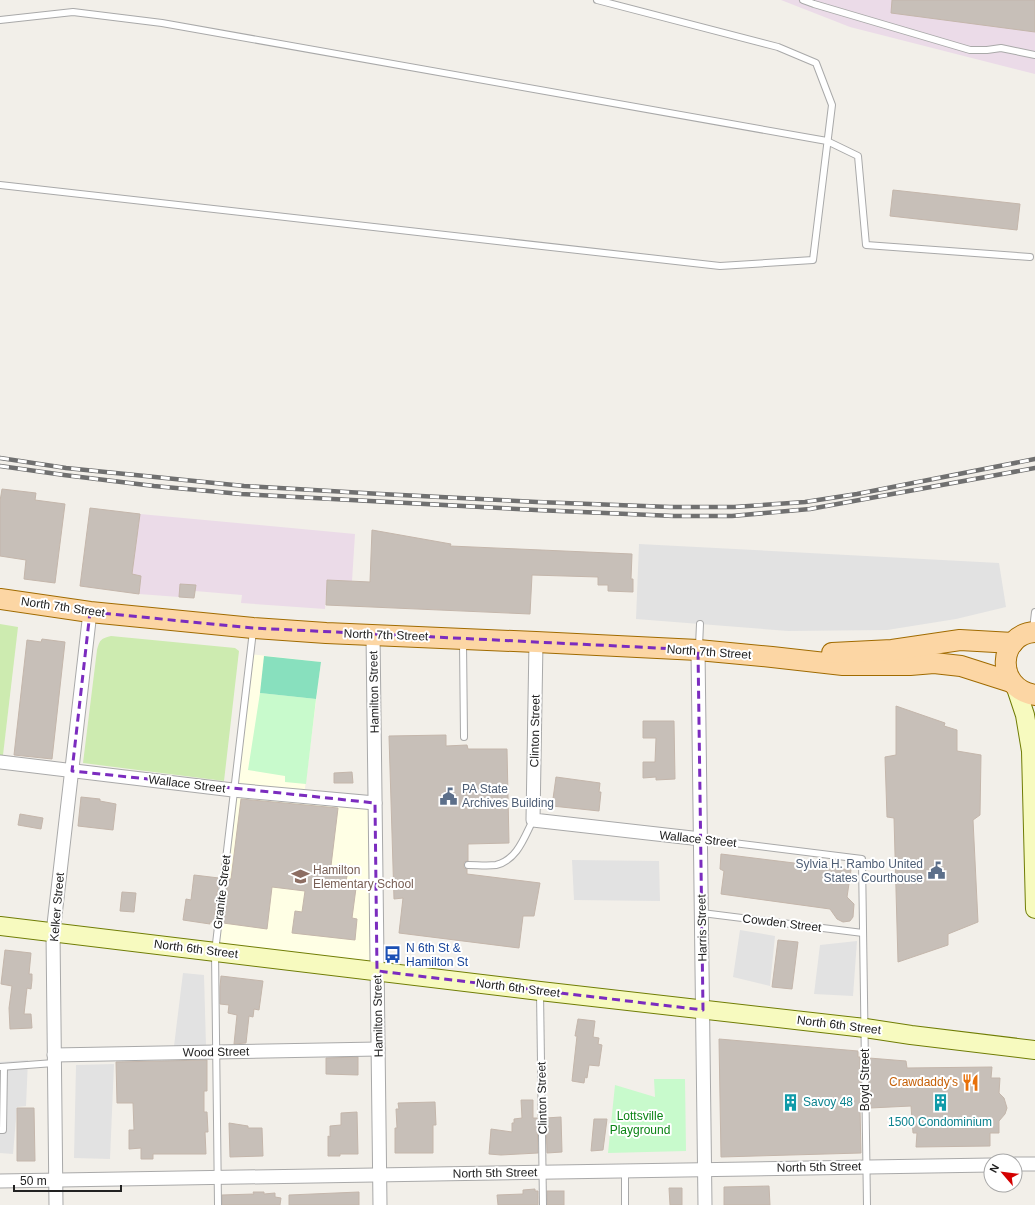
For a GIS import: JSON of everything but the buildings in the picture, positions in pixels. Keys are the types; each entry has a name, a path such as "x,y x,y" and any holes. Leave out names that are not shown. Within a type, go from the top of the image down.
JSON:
{"main road":[{"name":"North 7th Street","path":"0,599 90,612 253,628 698,650 843,665 941,664 961,666 1014,685 1025,693 1035,695"},
{"path":"1034,632 1019,638 1013,643 1005,662 1006,672 1014,685 1025,715 1031,751 1035,909"},
{"name":"North 7th Street","path":"772,657 892,650 960,640 1013,643"},
{"path":"1031,751 1035,731"},
{"name":"North 6th Street","path":"0,926 540,991 865,1028 1035,1050"}],"street":[{"name":"Kelker Street","path":"56,1205 53,933 90,612"},
{"name":"Hamilton Street","path":"373,634 380,1205"},
{"name":"Clinton Street","path":"533,820 536,642"},
{"name":"Harris Street","path":"698,650 705,1205"},
{"name":"Wallace Street","path":"0,762 233,790 375,803"},
{"name":"Wallace Street","path":"533,820 701,839"},
{"name":"Wood Street","path":"54,1059 216,1052 378,1049"},
{"path":"1023,1164 1035,1164"},
{"name":"North 5th Street","path":"0,1181 983,1165"}],"lane":[{"path":"0,185 720,266 814,260 832,105 816,63 778,47 597,0"},
{"path":"803,0 970,50 1001,48 1035,55"},
{"path":"0,20 73,12 162,23 827,141 858,156 866,244 1030,257"},
{"path":"1034,632 1035,612"},
{"path":"698,650 700,624"},
{"name":"Granite Street","path":"218,1205 215,952 253,628"},
{"path":"463,638 464,737"},
{"path":"468,864 495,865 505,862 512,857 521,845 533,820"},
{"name":"Wallace Street","path":"701,839 862,859"},
{"name":"Boyd Street","path":"862,859 867,1205"},
{"name":"Cowden Street","path":"702,913 863,933"},
{"name":"Clinton Street","path":"540,991 543,1205"},
{"path":"0,1130 3,1130 2,1067 54,1059"},
{"path":"625,1171 625,1205"}],"highlighted area":[{"path":"90,612 253,628 698,650 703,1010 377,971 375,803 72,771"}],"shaded area":[{"path":"781,0 1035,0 1035,74 850,27"},
{"path":"140,514 355,534 352,581 327,580 325,609 241,603 242,595 195,591 196,586 180,584 179,597 139,594 141,576 132,575"},
{"path":"639,544 999,563 1006,607 956,619 887,630 788,631 636,619"},
{"name":"Hamilton Elementary School","path":"250,654 321,662 304,796 375,803 377,971 215,952"},
{"path":"572,860 659,861 660,901 574,900"},
{"path":"740,930 775,936 770,986 733,977"},
{"path":"857,941 853,996 814,994 820,945"},
{"path":"183,973 204,975 206,1046 174,1046"},
{"path":"28,1060 26,1106 17,1107 13,1154 0,1153 0,1062"},
{"path":"114,1064 110,1159 74,1158 76,1065"}],"green space":[{"path":"0,624 18,627 3,755 0,755"},
{"path":"111,636 235,648 239,651 224,781 83,763 97,650 101,640"},
{"path":"264,656 321,662 316,699 260,693"},
{"path":"260,693 316,699 306,784 285,782 285,776 248,770"},
{"name":"Lottsville Playground","path":"654,1079 685,1079 686,1151 608,1153 615,1085 655,1097"}],"railway":[{"path":"0,458 66,468 244,486 537,502 670,507 734,507 805,502 857,494 1035,459"},
{"path":"0,466 154,486 241,494 674,516 732,516 810,509 1035,468"}],"place":[{"name":"PA State Archives Building","path":"449,796"},
{"name":"Sylvia H. Rambo United States Courthouse","path":"936,871"},
{"name":"Hamilton Elementary School","path":"300,877"},
{"name":"N 6th St & Hamilton St","path":"393,955"},
{"name":"Crawdaddy's","path":"971,1082"},
{"name":"Savoy 48","path":"790,1102"},
{"name":"1500 Condominium","path":"940,1103"}]}
